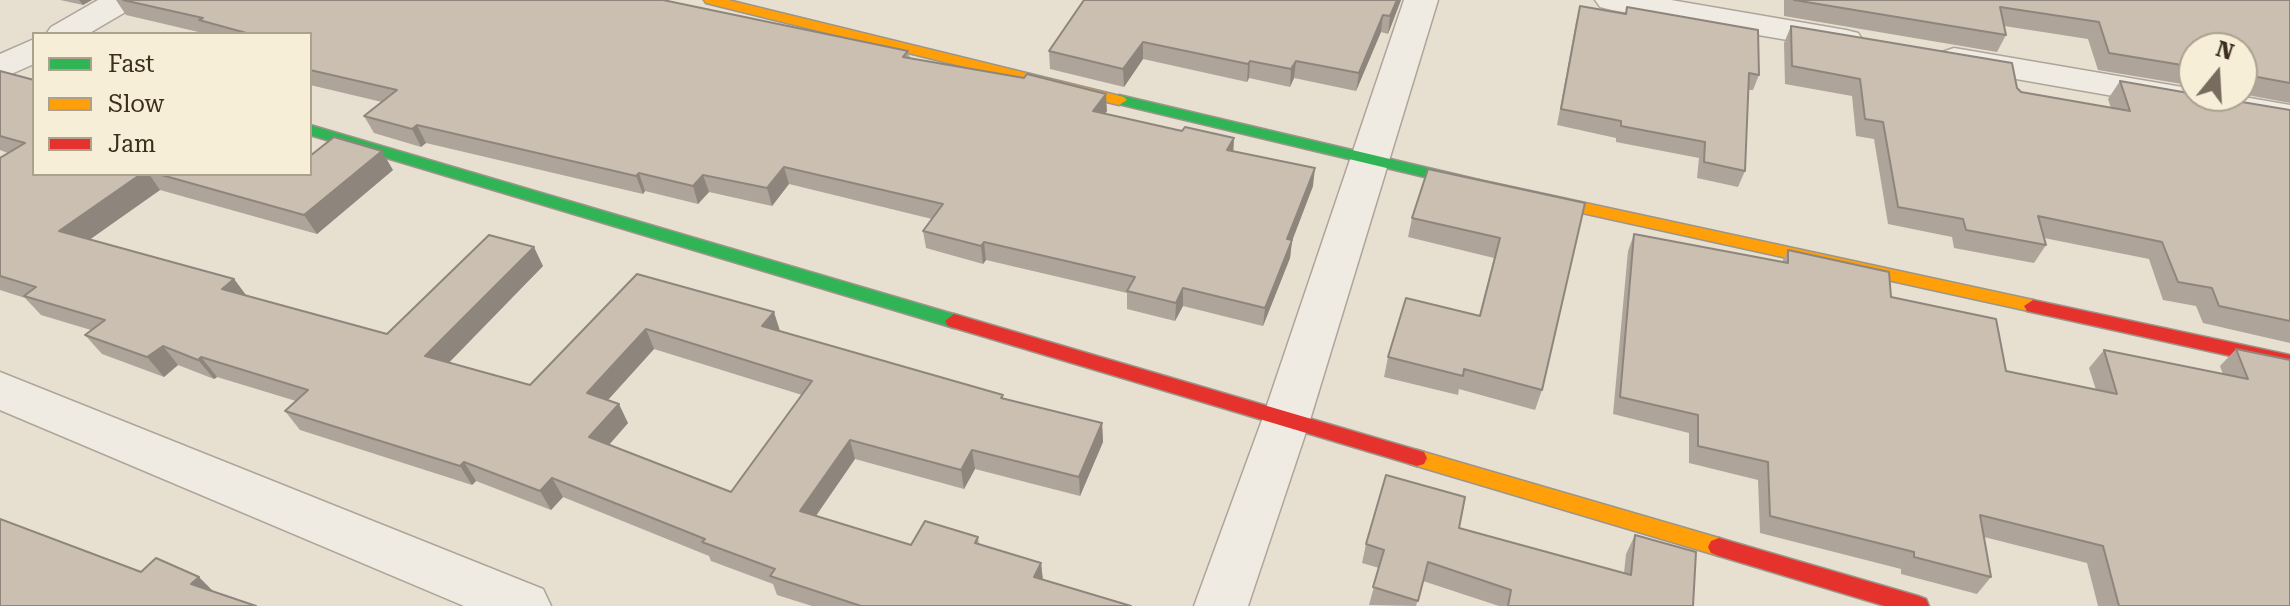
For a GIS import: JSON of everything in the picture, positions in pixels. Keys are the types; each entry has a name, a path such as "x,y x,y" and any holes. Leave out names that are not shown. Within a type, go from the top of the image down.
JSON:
{"street":[{"path":"66,32 122,0"},
{"path":"711,0 1369,161 2290,362"},
{"path":"1221,606 1286,420 1421,0"},
{"path":"1612,0 1880,46"},
{"path":"0,39 32,48"},
{"path":"0,68 32,50"},
{"path":"1927,54 2290,116"},
{"path":"312,131 1918,606"},
{"path":"0,390 524,606"}],"building":[{"path":"123,0 663,0 908,51 903,57 1024,78 1027,74 1106,94 1093,111 1182,131 1185,127 1234,138 1227,150 1315,168 1287,239 1292,240 1265,308 1183,288 1176,303 1127,291 1135,277 923,231 943,204 784,167 767,188 703,175 693,186 639,173 636,176 417,125 412,129 364,116 397,90 312,70 312,32 243,32 199,20 203,18"},
{"path":"1084,0 1397,0 1390,16 1383,15 1359,73 1296,61 1291,69 1250,61 1248,64 1143,42 1123,69 1049,51"},
{"path":"1794,0 2290,0 2290,83 2258,77 2258,32 2178,32 2178,64 2109,53 2099,22 2000,7 2006,35"},
{"path":"1580,6 1626,14 1627,7 1758,30 1759,75 1749,73 1745,171 1704,162 1705,142 1621,126 1621,121 1561,109"},
{"path":"1791,26 2012,63 2017,88 2021,92 2130,111 2120,81 2178,91 2178,112 2258,112 2258,105 2290,110 2290,321 2219,306 2212,288 2178,282 2162,242 2038,216 2046,245 1966,230 1963,219 1898,207 1883,122 1865,119 1860,79 1792,66"},
{"path":"0,71 32,79 32,176 138,176 59,231 234,279 222,289 387,334 489,235 534,247 425,356 530,385 637,274 774,312 762,326 1003,395 1001,398 1102,423 1079,477 972,450 961,470 850,440 800,511 911,545 925,521 978,537 975,543 1041,563 1034,577 1131,606 861,606 770,576 775,569 702,542 705,539 552,478 540,491 464,462 460,466 285,411 308,390 201,357 198,360 163,346 147,357 85,335 105,320 24,296 36,287 0,276 0,158 25,143 0,136","holes":["646,329 812,381 731,492 589,437 619,404 587,393"]},
{"path":"334,137 382,151 304,215 165,176 312,176 312,154"},
{"path":"1428,169 1585,203 1542,390 1464,369 1463,376 1388,357 1406,298 1480,316 1500,238 1412,218"},
{"path":"1634,234 1788,263 1788,250 1889,272 1891,297 1996,319 2006,371 2117,394 2104,350 2248,379 2236,349 2290,360 2290,606 2119,606 2103,546 1980,515 1991,577 1914,557 1914,552 1770,516 1768,462 1698,446 1698,415 1620,397"},
{"path":"1386,475 1465,497 1459,528 1631,575 1635,535 1696,552 1693,606 1508,606 1511,590 1428,562 1418,601 1373,587 1384,550 1366,544"},
{"path":"0,519 141,572 156,558 199,577 191,584 256,606 0,606"}],"traffic: fast":[{"path":"1119,100 1479,185"},
{"path":"312,131 954,321"}],"traffic: slow":[{"path":"711,0 1119,100"},
{"path":"1479,185 2033,306"},
{"path":"1417,458 1719,547"}],"traffic: jam":[{"path":"2033,306 2290,362"},
{"path":"954,321 1417,458"},
{"path":"1719,547 1918,606"}]}
